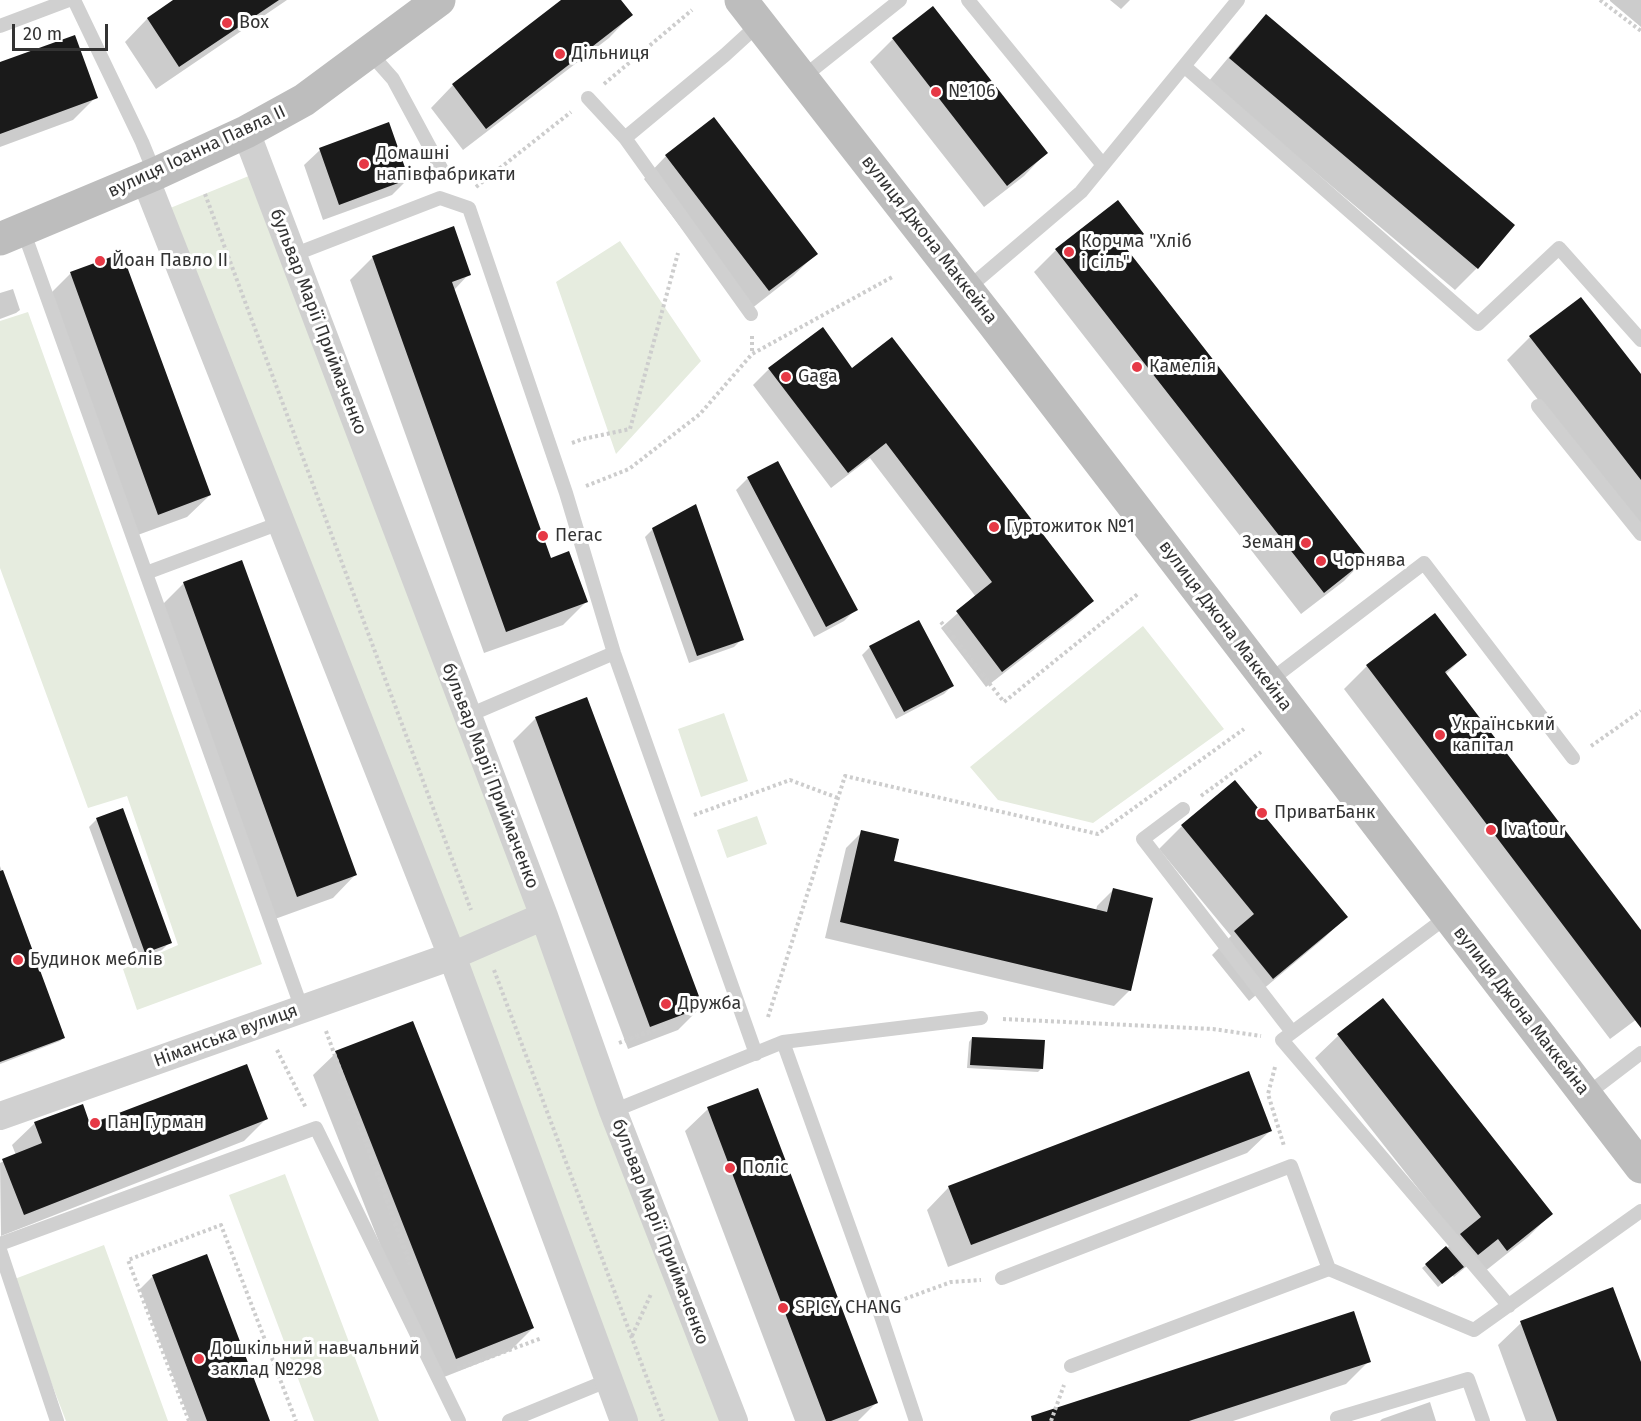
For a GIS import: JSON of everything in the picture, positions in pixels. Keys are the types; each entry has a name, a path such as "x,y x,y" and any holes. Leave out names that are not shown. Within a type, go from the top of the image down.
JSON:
{"street":[{"name":"вулиця Іоанна Павла II","path":"11,234 150,176 246,132 304,100 439,0"},
{"name":"вулиця Джона Маккейна","path":"751,12 1641,1167"},
{"name":"бульвар Марії Приймаченко","path":"246,132 466,716 544,916 613,1111 734,1421"},
{"path":"150,176 280,523 452,956 624,1421"},
{"name":"Німанська вулиця","path":"0,1116 452,956 544,916"}],"lane":[{"path":"0,27 69,0"},
{"path":"74,0 142,142 150,176"},
{"path":"802,78 900,0"},
{"path":"968,0 1103,165"},
{"path":"967,290 1081,192 1238,0"},
{"path":"624,138 725,55 751,12"},
{"path":"370,53 393,79 441,168"},
{"path":"1184,66 1478,324 1559,248 1641,340"},
{"path":"588,98 624,138 752,314"},
{"path":"293,255 440,198 469,208 566,493 614,653 756,1054"},
{"path":"11,234 146,573 309,1006"},
{"path":"1538,406 1641,534"},
{"path":"146,573 280,523"},
{"path":"1268,682 1424,562 1573,758"},
{"path":"466,716 614,653"},
{"path":"1183,809 1143,839 1287,1036 1509,1306"},
{"path":"1287,1036 1448,916"},
{"path":"613,1111 783,1042 981,1018"},
{"path":"783,1042 879,1310 916,1421"},
{"path":"1586,1095 1641,1053"},
{"path":"0,1244 316,1128 459,1421"},
{"path":"1002,1278 1290,1166 1329,1269"},
{"path":"1071,1366 1329,1269 1474,1330 1641,1211"},
{"path":"0,1250 57,1421"},
{"path":"1338,1421 1337,1419 1468,1379 1483,1421"},
{"path":"510,1421 609,1380"}],"path":[{"path":"1600,0 1641,31"},
{"path":"588,98 692,10"},
{"path":"485,180 576,109"},
{"path":"204,194 471,910"},
{"path":"583,439 630,429 686,224"},
{"path":"588,485 628,469 700,414 752,354 894,276"},
{"path":"941,621 1004,702 1139,593"},
{"path":"1573,758 1641,711"},
{"path":"756,1054 845,776 1098,834 1244,729"},
{"path":"1183,809 1261,752"},
{"path":"691,816 790,780 838,798"},
{"path":"493,967 663,1421"},
{"path":"309,1006 414,1272"},
{"path":"981,1018 1213,1029 1287,1036 1268,1094 1290,1166"},
{"path":"263,1023 316,1128"},
{"path":"614,1045 669,1024"},
{"path":"189,1421 128,1260 221,1225 296,1421"},
{"path":"902,1299 951,1282 1002,1278"},
{"path":"450,1372 542,1338"},
{"path":"1050,1421 1071,1366"}],"shaded area":[{"path":"261,171 734,1421 624,1421 158,213"},
{"path":"620,241 701,361 616,454 556,282"},
{"path":"28,312 262,964 137,1010 123,969 178,945 127,796 88,808 0,568 0,321"},
{"path":"1143,626 1224,729 1093,823 998,800 970,767"},
{"path":"724,713 748,781 701,797 678,729"},
{"path":"757,816 767,844 727,858 717,830"},
{"path":"285,1174 379,1421 314,1421 229,1195"},
{"path":"104,1245 168,1421 66,1421 12,1280"}],"building":[{"path":"173,0 279,0 179,67 147,18"},
{"path":"561,0 621,0 633,15 486,129 452,84"},
{"path":"933,6 1048,153 1007,186 892,38"},
{"path":"1266,14 1515,225 1478,269 1229,58"},
{"path":"75,35 98,98 0,134 0,62"},
{"path":"714,117 818,254 769,291 665,155"},
{"name":"Домашні напівфабрикати","path":"389,122 409,179 339,205 319,148"},
{"path":"1118,200 1144,234 1126,248 1368,558 1324,593 1055,249"},
{"path":"454,226 471,275 452,282 551,558 569,551 588,602 506,632 372,256"},
{"path":"122,253 211,495 158,515 70,272"},
{"path":"1581,297 1641,374 1641,480 1529,336"},
{"name":"Гуртожиток №1","path":"823,327 852,368 892,337 1094,601 1002,672 956,611 992,582 886,443 848,473 768,368"},
{"path":"778,461 858,610 826,627 747,477"},
{"path":"696,504 744,640 697,656 652,528"},
{"path":"242,560 357,875 297,897 183,582"},
{"path":"1435,613 1467,655 1445,672 1641,930 1641,1028 1366,665"},
{"path":"919,620 954,686 904,712 869,646"},
{"path":"587,697 703,1007 650,1027 535,717"},
{"path":"1235,780 1348,917 1273,979 1234,931 1254,914 1181,825"},
{"path":"123,808 172,943 145,953 96,818"},
{"path":"861,830 899,839 894,861 1107,912 1113,888 1153,898 1131,991 840,922"},
{"name":"Будинок меблів","path":"3,870 65,1038 0,1062 0,871"},
{"path":"1383,998 1553,1214 1507,1251 1498,1239 1478,1255 1460,1234 1481,1217 1337,1034"},
{"path":"413,1021 534,1328 456,1359 335,1051"},
{"path":"972,1037 1045,1040 1043,1069 970,1065"},
{"path":"247,1064 268,1119 24,1215 2,1159 42,1143 34,1122 83,1104 90,1124"},
{"path":"1249,1071 1272,1131 971,1245 948,1186"},
{"path":"758,1088 878,1403 831,1421 826,1421 707,1107"},
{"path":"1446,1246 1464,1267 1442,1284 1425,1264"},
{"path":"207,1254 270,1421 207,1421 152,1275"},
{"path":"1613,1287 1641,1362 1641,1421 1557,1421 1520,1321"},
{"path":"1354,1311 1371,1362 1189,1421 1032,1421 1031,1416"}],"place":[{"name":"Box","path":"227,23"},
{"name":"Дільниця","path":"560,54"},
{"name":"№106","path":"936,92"},
{"name":"Домашні напівфабрикати","path":"364,164"},
{"name":"Корчма \"Хліб і сіль\"","path":"1069,252"},
{"name":"Йоан Павло II","path":"100,261"},
{"name":"Камелія","path":"1137,367"},
{"name":"Gaga","path":"786,377"},
{"name":"Гуртожиток №1","path":"994,527"},
{"name":"Пегас","path":"543,536"},
{"name":"Земан","path":"1306,543"},
{"name":"Чорнява","path":"1321,561"},
{"name":"Український капітал","path":"1440,735"},
{"name":"ПриватБанк","path":"1262,813"},
{"name":"Iva tour","path":"1491,830"},
{"name":"Будинок меблів","path":"18,960"},
{"name":"Дружба","path":"666,1004"},
{"name":"Пан Гурман","path":"95,1123"},
{"name":"Поліс","path":"730,1168"},
{"name":"SPICY CHANG","path":"783,1308"},
{"name":"Дошкільний навчальний заклад №298","path":"199,1359"}]}
